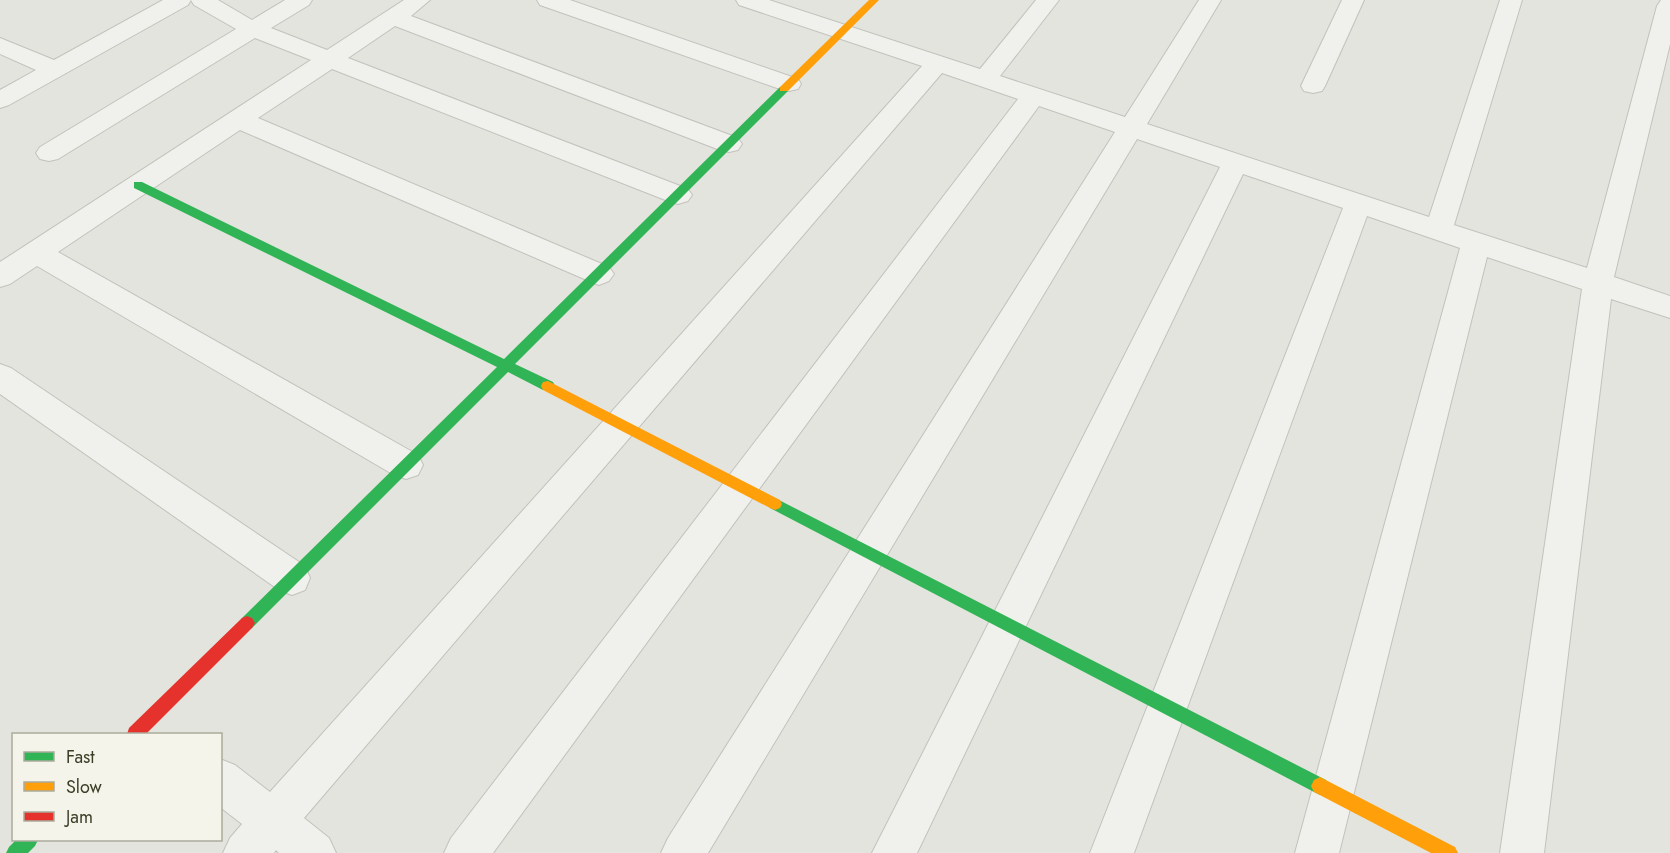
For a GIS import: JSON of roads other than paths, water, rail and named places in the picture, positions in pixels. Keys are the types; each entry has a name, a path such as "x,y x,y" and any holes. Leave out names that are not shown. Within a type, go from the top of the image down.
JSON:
{"street":[{"path":"0,100 180,0"},
{"path":"201,0 252,29 678,195"},
{"path":"49,153 301,0"},
{"path":"0,276 418,0"},
{"path":"548,0 789,84"},
{"path":"747,0 844,30 1670,307"},
{"path":"148,730 292,578 874,0"},
{"path":"986,78 1048,0"},
{"path":"684,853 1210,0"},
{"path":"1313,86 1353,0"},
{"path":"1439,229 1511,0"},
{"path":"1522,853 1598,282 1670,4"},
{"path":"393,17 729,144"},
{"path":"0,45 55,70"},
{"path":"245,853 939,62"},
{"path":"466,853 1035,94"},
{"path":"238,119 598,273"},
{"path":"894,853 1236,162"},
{"path":"138,185 507,364 1449,853"},
{"path":"1112,853 1359,202"},
{"path":"1317,853 1476,242"},
{"path":"36,252 406,465"},
{"path":"0,377 292,578"},
{"path":"222,782 314,853"},
{"path":"15,853 28,841"}]}
